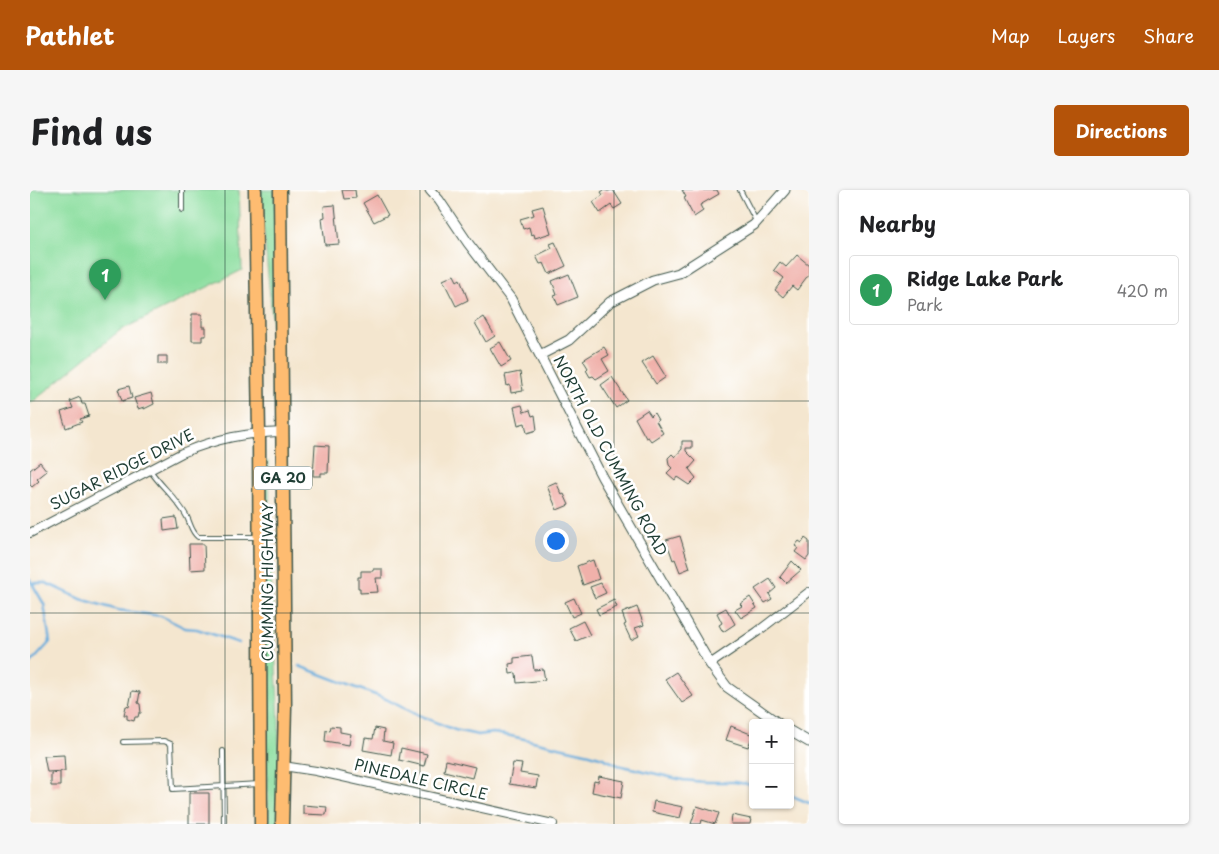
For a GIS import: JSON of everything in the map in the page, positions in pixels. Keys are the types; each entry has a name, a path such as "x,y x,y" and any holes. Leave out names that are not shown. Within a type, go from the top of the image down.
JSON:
{"highway":[{"name":"CUMMING HIGHWAY","path":"255,190 259,433 261,824"},
{"name":"CUMMING HIGHWAY","path":"280,190 285,707 282,824"}],"street":[{"name":"NORTH OLD CUMMING ROAD","path":"430,190 511,299 610,492 710,664 727,687 772,719"},
{"path":"540,355 569,340 610,302 653,280 679,273 756,222 785,190"},
{"name":"SUGAR RIDGE DRIVE","path":"30,533 202,444 225,438 283,432"},
{"path":"710,664 757,632 809,592"},
{"path":"794,733 809,742"},
{"name":"PINEDALE CIRCLE","path":"282,766 316,771 553,824"}],"lane":[{"path":"182,190 182,210"},
{"path":"740,190 756,222"},
{"path":"150,470 177,501 187,518 192,532 198,537 259,537"},
{"path":"123,742 164,741 171,744 172,790 261,784"},
{"path":"223,751 224,824"}],"green space":[{"path":"30,190 239,190 242,270 119,331 30,404"},
{"path":"260,190 275,190 278,402 273,402 272,317"},
{"path":"265,461 269,462 270,556 279,722 278,824 269,824 264,723"}],"building":[{"path":"342,190 355,190 356,198 344,199"},
{"path":"613,190 622,204 614,209 611,205 600,213 593,202 603,195 601,192"},
{"path":"682,190 717,190 719,194 700,205 703,211 694,217"},
{"path":"377,195 388,215 374,222 363,203"},
{"path":"335,205 339,244 325,245 322,218 325,217 324,206"},
{"path":"543,206 551,233 535,238 534,234 531,235 529,227 523,229 520,219 534,215 532,209"},
{"path":"555,242 566,266 549,274 544,263 540,264 536,256 552,248 550,244"},
{"path":"797,255 809,265 809,274 797,290 792,286 783,297 775,290 784,278 774,270 780,262 786,267"},
{"path":"569,274 578,297 558,305 554,296 557,295 552,281"},
{"path":"454,275 457,281 460,279 468,300 456,306 443,280"},
{"path":"192,314 202,314 202,327 206,327 206,336 202,336 202,341 192,341"},
{"path":"484,317 495,336 486,342 475,323"},
{"path":"500,342 511,361 501,367 490,348"},
{"path":"604,347 609,355 602,359 609,371 596,379 593,376 590,377 586,370 588,368 583,360"},
{"path":"158,356 167,356 167,364 158,364"},
{"path":"653,356 666,377 656,384 642,363"},
{"path":"520,372 523,391 511,393 510,385 507,386 505,375"},
{"path":"612,377 627,400 616,408 601,385"},
{"path":"129,386 132,398 122,401 118,389"},
{"path":"151,393 154,404 144,409 144,407 138,409 134,398"},
{"path":"80,397 82,404 85,404 89,416 80,419 82,422 66,428 61,412 73,408 70,401"},
{"path":"522,405 524,412 530,410 532,416 535,415 537,430 527,433 525,423 518,425 514,407"},
{"path":"647,410 651,416 654,413 663,433 651,441 648,437 646,438 635,418"},
{"path":"682,441 692,441 692,448 686,448 686,451 696,461 689,469 696,478 689,485 677,477 675,480 667,473 672,468 669,465 668,458 672,454 675,457 682,449"},
{"path":"315,445 329,446 328,473 321,473 321,476 313,476"},
{"path":"40,462 47,471 37,479 39,481 32,487 30,485 30,470"},
{"path":"556,482 569,505 557,510 547,486"},
{"path":"176,517 178,529 164,531 163,519"},
{"path":"680,536 690,568 680,572 675,559 673,560 666,540"},
{"path":"805,538 809,541 809,556 806,560 795,552 798,548 795,546 799,541 802,543"},
{"path":"189,544 204,544 205,569 190,570"},
{"path":"593,560 599,579 583,585 577,566"},
{"path":"792,561 801,570 786,583 780,577"},
{"path":"373,569 382,569 382,578 376,578 378,592 360,593 358,577 361,577 361,571 373,571"},
{"path":"770,579 776,588 769,594 772,599 765,603 755,589"},
{"path":"601,583 606,593 595,598 590,587"},
{"path":"750,597 757,608 741,618 735,610 742,606 740,604"},
{"path":"574,598 581,613 572,617 565,602"},
{"path":"614,600 617,607 599,615 596,609"},
{"path":"637,607 644,625 635,628 639,636 631,640 624,625 626,624 622,613"},
{"path":"726,608 735,624 723,632 719,625 722,623 717,613"},
{"path":"583,621 590,635 576,641 569,628"},
{"path":"532,656 534,670 543,669 545,680 517,683 516,673 510,674 509,664 514,663 514,658"},
{"path":"676,672 693,696 682,703 665,679"},
{"path":"132,691 140,692 138,703 140,704 141,713 139,713 138,717 135,717 134,721 127,719 127,715 124,715 126,706 129,707"},
{"path":"331,726 340,727 340,732 351,734 349,745 325,741 326,730 330,731"},
{"path":"731,726 749,733 748,747 726,740"},
{"path":"375,728 384,730 383,741 393,743 391,755 363,750 365,738 373,739"},
{"path":"401,748 427,754 424,766 399,760"},
{"path":"64,755 65,771 47,772 44,756"},
{"path":"446,760 475,767 472,778 444,771"},
{"path":"513,763 522,764 520,773 538,776 536,788 509,784"},
{"path":"60,772 60,786 51,786 51,773"},
{"path":"599,776 624,781 621,798 592,792 594,781 598,782"},
{"path":"189,793 209,793 209,824 189,824"},
{"path":"654,801 683,807 680,818 652,812"},
{"path":"303,805 327,807 326,815 303,814"},
{"path":"697,806 719,813 715,824 702,820 701,824 691,824"},
{"path":"732,815 751,819 750,824 731,824"}],"waterway":[{"path":"30,580 44,604 50,642 30,664"},
{"path":"33,583 46,583 81,599 118,610 161,616 185,628 197,629 239,643"},
{"path":"299,666 386,699 413,713 455,730 478,735 493,733 511,736 590,754 618,765 683,780 749,784"},
{"path":"794,797 809,803"}],"place":[{"name":"Ridge Lake Park","path":"105,300"}]}
